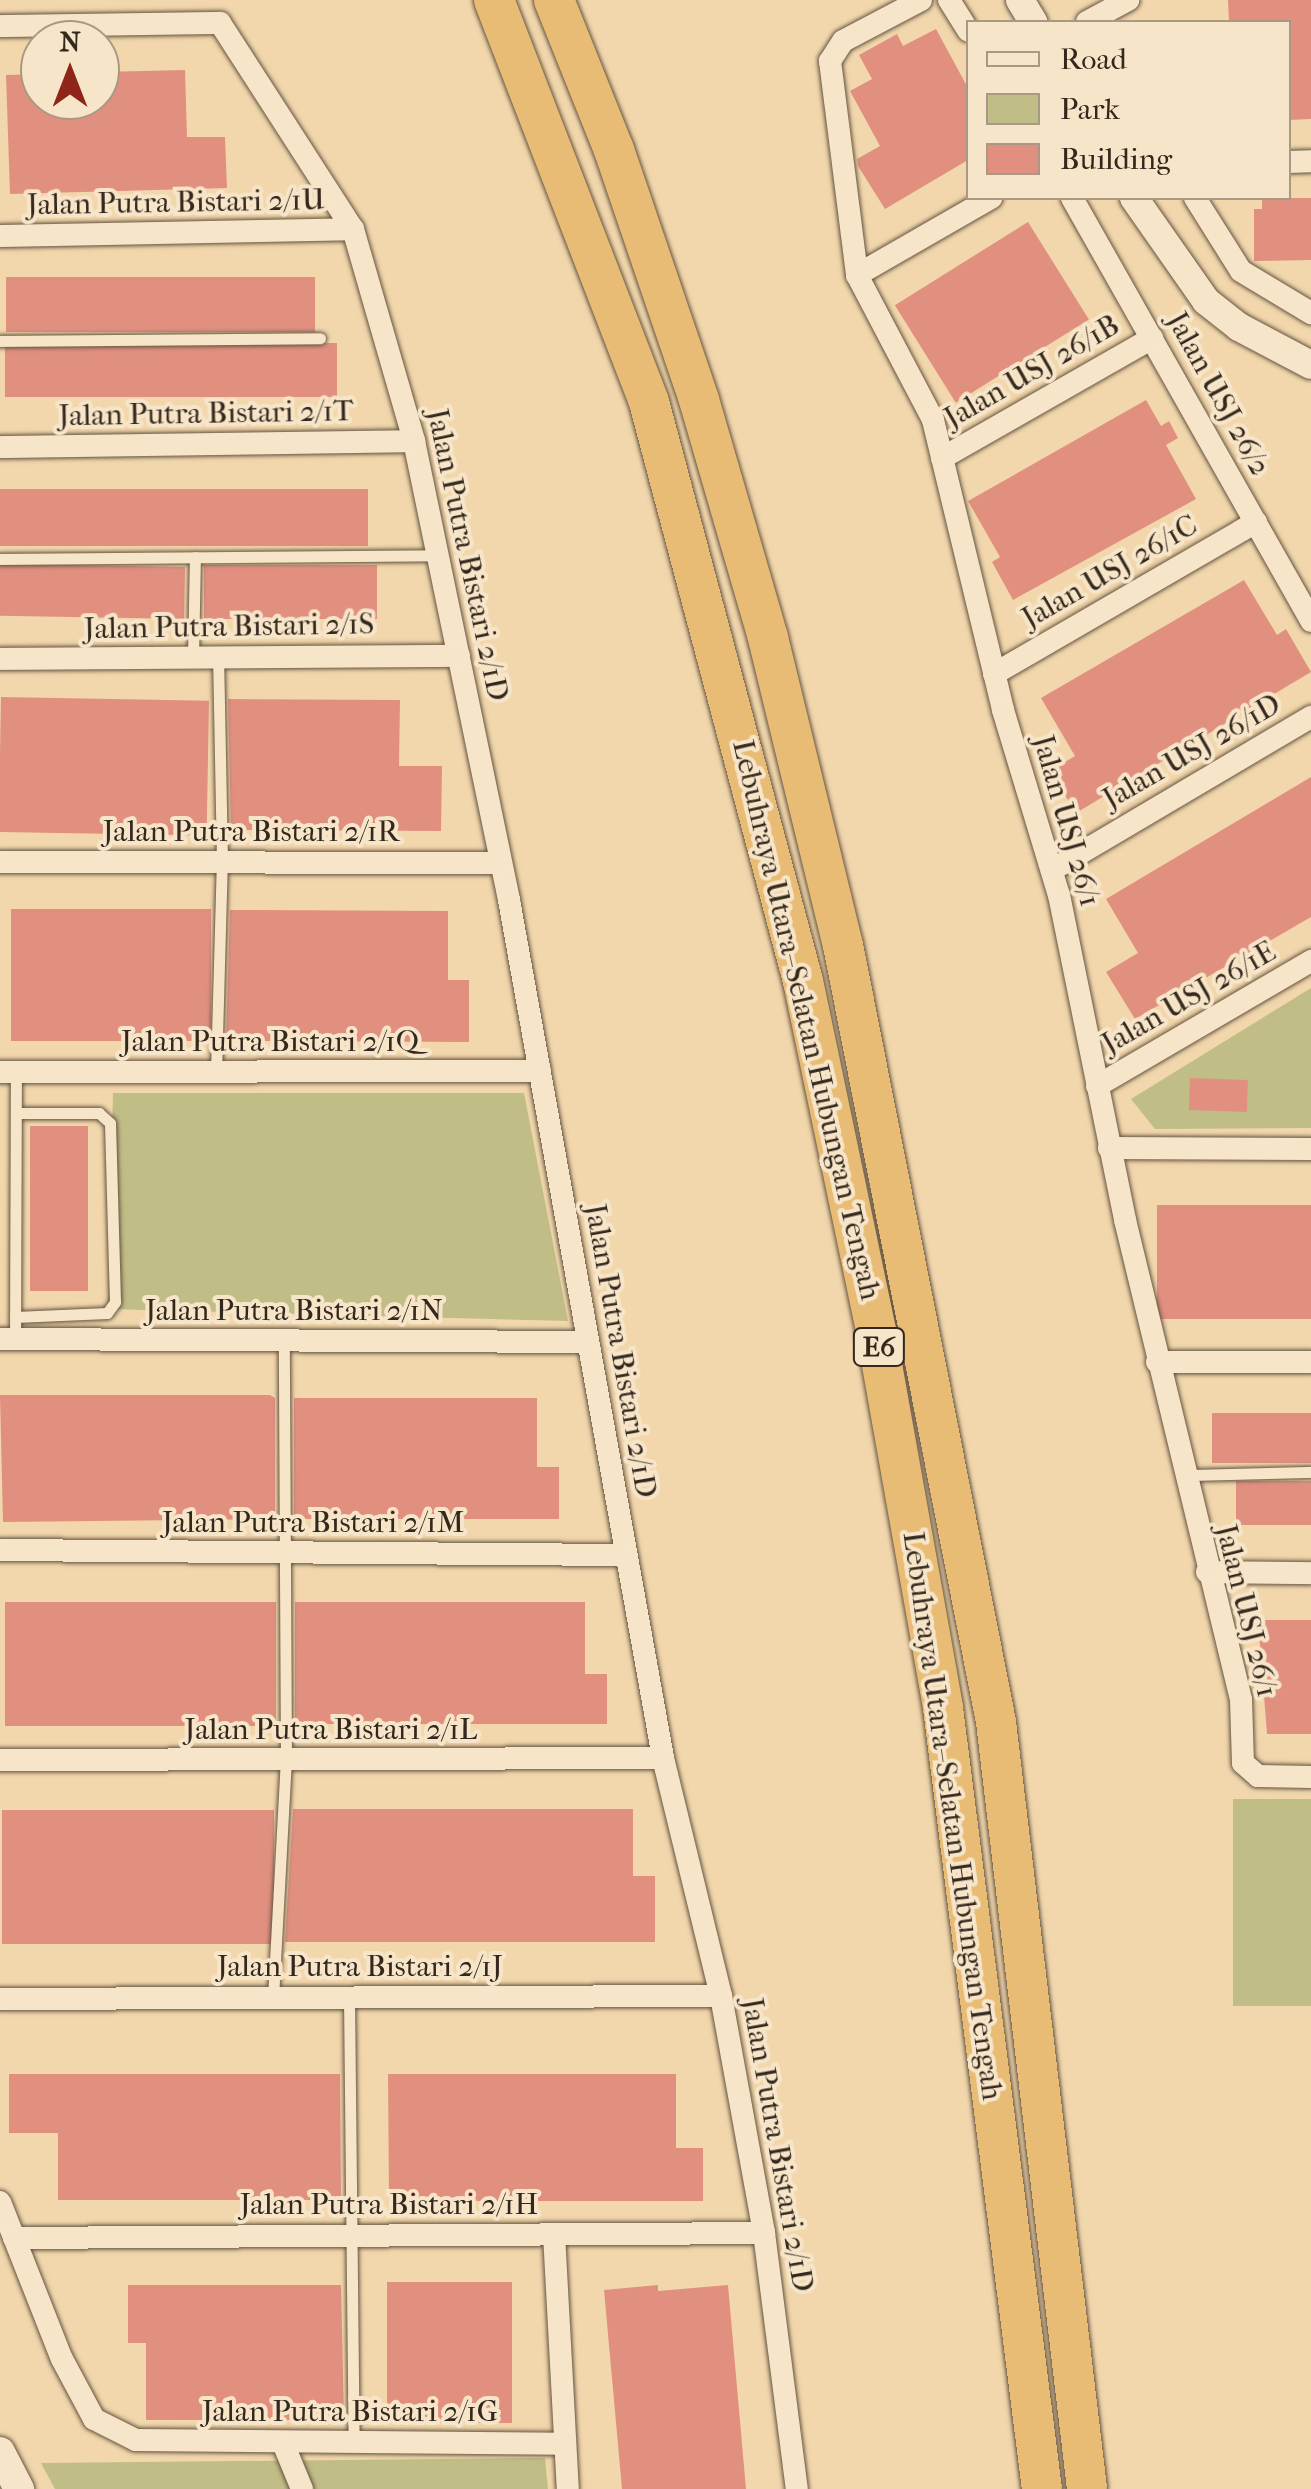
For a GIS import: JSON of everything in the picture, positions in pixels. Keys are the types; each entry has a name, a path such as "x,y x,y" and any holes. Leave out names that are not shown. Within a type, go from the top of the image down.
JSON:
{"highway":[{"name":"Lebuhraya Utara–Selatan Hubungan Tengah","path":"494,0 649,402 803,981 872,1313 943,1708 1042,2489"},
{"name":"Lebuhraya Utara–Selatan Hubungan Tengah","path":"554,0 691,374 768,638 843,945 996,1722 1087,2489"}],"main road":[{"path":"0,2452 19,2489"}],"street":[{"name":"Jalan USJ 26/1","path":"921,0 843,41 830,61 856,275 880,328 927,404 994,674 1052,870 1109,1148 1242,1720 1243,1762 1250,1772 1311,1777"},
{"path":"949,0 966,27"},
{"path":"1095,20 1128,0"},
{"path":"0,26 220,12"},
{"name":"Jalan Putra Bistari 2/1D","path":"220,12 353,230 414,441 502,863 663,1758 721,1996 764,2233 797,2489"},
{"path":"856,275 987,200"},
{"name":"Jalan USJ 26/2","path":"1073,200 1311,621"},
{"path":"1135,200 1206,301 1238,327 1311,365"},
{"path":"1196,200 1241,271 1311,313"},
{"name":"Jalan Putra Bistari 2/1U","path":"0,236 353,230"},
{"name":"Jalan USJ 26/1B","path":"942,458 1152,338"},
{"name":"Jalan Putra Bistari 2/1T","path":"0,447 414,441"},
{"name":"Jalan USJ 26/1C","path":"994,674 1256,522"},
{"name":"Jalan Putra Bistari 2/1S","path":"0,659 459,656"},
{"name":"Jalan USJ 26/1D","path":"1052,870 1311,717"},
{"name":"Jalan Putra Bistari 2/1R","path":"0,862 502,863"},
{"name":"Jalan USJ 26/1E","path":"1097,1086 1311,962"},
{"name":"Jalan Putra Bistari 2/1Q","path":"8,1072 540,1072"},
{"path":"1109,1148 1311,1149"},
{"name":"Jalan Putra Bistari 2/1N","path":"10,1332 284,1341 588,1342"},
{"path":"1157,1362 1311,1362"},
{"name":"Jalan Putra Bistari 2/1M","path":"0,1550 626,1555"},
{"path":"1207,1572 1311,1573"},
{"name":"Jalan Putra Bistari 2/1L","path":"0,1760 663,1758"},
{"name":"Jalan Putra Bistari 2/1J","path":"0,1999 721,1996"},
{"path":"0,2202 14,2238"},
{"name":"Jalan Putra Bistari 2/1H","path":"14,2238 764,2233"},
{"path":"554,2234 568,2489"},
{"name":"Jalan Putra Bistari 2/1G","path":"14,2238 94,2418 136,2440 563,2444"},
{"path":"282,2443 302,2489"}],"lane":[{"path":"0,341 320,338"},
{"path":"0,560 438,555"},
{"path":"193,658 195,557"},
{"path":"216,1072 222,860 218,656"},
{"path":"8,1072 16,1113 10,1332 107,1313 115,1302 110,1123 99,1113 16,1113"},
{"path":"273,1998 286,1761 284,1341"},
{"path":"1183,1475 1311,1472"},
{"path":"350,1996 354,2442"}],"green space":[{"path":"1311,988 1311,1128 1155,1129 1131,1099"},
{"path":"113,1093 524,1093 568,1321 108,1309"},
{"path":"1233,1799 1311,1799 1311,2006 1233,2006"},
{"path":"545,2458 548,2489 55,2489 41,2463"}],"building":[{"path":"1228,0 1311,0 1311,119 1291,120 1291,20 1229,20"},
{"path":"936,29 966,84 966,161 885,209 858,166 857,159 880,146 850,91 872,79 859,55 897,34 903,46"},
{"path":"185,70 187,137 225,137 227,188 10,194 6,75 20,75 20,120 120,120 120,72"},
{"path":"1311,198 1311,260 1254,261 1254,209 1262,209 1262,200"},
{"path":"1028,222 1089,320 956,403 895,305"},
{"path":"6,277 315,277 315,332 6,332"},
{"path":"5,343 337,343 337,397 5,397"},
{"path":"1146,400 1161,426 1169,421 1178,438 1166,445 1196,499 1013,600 992,562 1000,557 968,501"},
{"path":"0,489 368,489 368,546 0,546"},
{"path":"0,564 185,567 184,619 0,616"},
{"path":"204,565 377,565 377,619 204,619"},
{"path":"1244,580 1277,635 1286,629 1311,672 1076,813 1050,771 1075,756 1041,698"},
{"path":"1,697 209,701 207,836 0,832"},
{"path":"228,699 400,700 399,766 442,766 441,831 231,830"},
{"path":"1311,777 1311,917 1135,1019 1106,972 1138,953 1106,899"},
{"path":"11,909 211,909 211,1041 11,1041"},
{"path":"230,910 448,911 448,980 469,980 469,1042 226,1041"},
{"path":"1190,1078 1248,1080 1247,1112 1189,1110"},
{"path":"30,1126 88,1126 88,1291 30,1291"},
{"path":"1157,1205 1311,1205 1311,1319 1157,1319"},
{"path":"0,1395 270,1395 275,1398 275,1519 3,1522"},
{"path":"294,1398 537,1398 537,1467 559,1467 559,1519 294,1519"},
{"path":"1212,1413 1311,1413 1311,1463 1212,1463"},
{"path":"1236,1481 1311,1481 1311,1525 1236,1525"},
{"path":"5,1602 276,1602 276,1726 5,1726"},
{"path":"295,1602 585,1602 585,1674 607,1674 607,1724 295,1724"},
{"path":"1258,1620 1311,1620 1311,1734 1267,1734"},
{"path":"293,1809 633,1809 633,1876 655,1876 655,1942 285,1942"},
{"path":"2,1810 274,1810 274,1944 2,1944"},
{"path":"9,2074 340,2074 341,2200 58,2200 58,2133 9,2133"},
{"path":"388,2074 676,2074 676,2148 703,2148 703,2201 389,2201"},
{"path":"387,2282 512,2282 512,2423 387,2423"},
{"path":"128,2285 341,2285 344,2420 146,2420 146,2343 128,2343"},
{"path":"658,2285 658,2291 728,2285 746,2489 622,2489 604,2290"}]}
